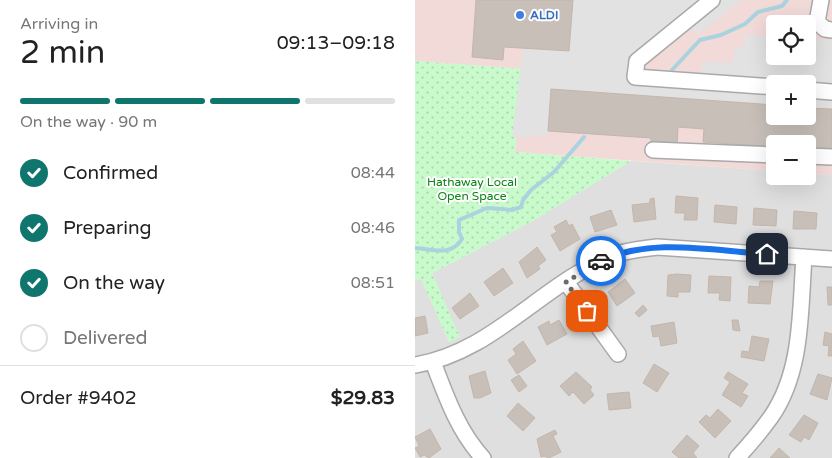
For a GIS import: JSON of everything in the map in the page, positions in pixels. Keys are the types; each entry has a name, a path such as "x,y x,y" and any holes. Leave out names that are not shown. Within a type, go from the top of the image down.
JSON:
{"street":[{"path":"712,0 637,61 635,77 766,86"},
{"path":"821,0 817,22 825,29 832,30"},
{"path":"816,91 832,92"},
{"path":"653,150 766,155"},
{"path":"816,156 832,157"},
{"path":"415,365 433,362 475,343 593,265 613,255 634,249 657,247 832,259"},
{"path":"737,458 772,416 789,379 798,336 804,257"},
{"path":"566,282 618,354"},
{"path":"433,362 452,410 466,435 483,458"}],"shaded area":[{"path":"415,0 832,0 832,175 816,174 816,135 766,135 766,170 515,152 522,69 415,61"},
{"path":"573,0 742,0 697,35 690,27 650,58 645,64 648,71 701,74 702,62 732,63 734,50 745,44 745,35 766,36 766,65 816,65 816,39 832,40 832,109 816,108 816,75 766,75 766,104 551,89 547,136 512,137 523,48 569,51"},
{"path":"631,161 766,170 766,185 816,185 816,174 832,175 832,458 415,458 415,281 421,278 449,342 459,337 432,273 531,222"}],"green space":[{"name":"Hathaway Local Open Space","path":"415,61 523,69 515,152 631,161 531,222 432,273 460,337 449,342 421,279 415,281"}],"building":[{"path":"476,0 573,0 569,51 504,47 503,60 472,57"},
{"path":"551,89 766,104 766,125 816,125 816,108 832,109 832,151 816,150 816,135 766,135 766,146 703,142 704,129 678,127 677,146 651,144 651,138 548,131"},
{"path":"676,196 698,198 697,220 684,220 685,213 675,213"},
{"path":"654,198 656,219 634,222 632,205 650,203 650,199"},
{"path":"715,205 737,207 736,224 714,222"},
{"path":"754,208 777,210 776,226 753,225"},
{"path":"611,210 617,225 595,232 590,217"},
{"path":"794,211 817,213 816,229 793,229"},
{"path":"566,220 569,226 572,224 580,239 560,251 551,235 557,232 554,227"},
{"path":"537,247 546,260 538,266 540,269 527,278 519,262"},
{"path":"503,268 513,283 494,296 484,282"},
{"path":"668,275 691,275 690,292 678,292 678,297 667,296"},
{"path":"709,276 731,277 730,301 719,300 720,293 708,293"},
{"path":"625,279 635,293 617,306 608,292"},
{"path":"760,281 773,281 770,304 748,303 749,286 759,287"},
{"path":"827,287 832,287 832,305 828,305"},
{"path":"470,293 479,306 460,319 452,308"},
{"path":"643,305 647,310 639,317 635,313"},
{"path":"425,316 428,333 415,336 415,318"},
{"path":"559,320 567,334 547,345 538,327 549,321 550,325"},
{"path":"732,320 738,320 740,331 733,330"},
{"path":"674,322 677,343 661,346 659,336 653,337 651,326"},
{"path":"825,332 832,334 832,356 828,356 829,346 823,345"},
{"path":"752,336 769,339 764,361 741,357 742,351 749,352"},
{"path":"523,341 536,361 517,374 508,360 516,354 513,349"},
{"path":"654,364 669,373 657,392 643,383"},
{"path":"485,371 491,393 480,398 474,398 469,376"},
{"path":"576,372 592,387 590,390 594,395 584,404 573,392 569,396 560,386"},
{"path":"728,372 748,384 742,393 748,396 741,407 722,395 730,382 724,378"},
{"path":"818,374 832,378 827,400 810,394"},
{"path":"519,375 527,386 519,392 511,380"},
{"path":"629,392 631,408 609,410 607,394"},
{"path":"518,403 535,418 523,431 507,416"},
{"path":"718,409 731,421 715,438 699,422 706,415 710,418"},
{"path":"804,415 818,423 809,440 804,437 801,442 789,435"},
{"path":"430,429 441,449 429,458 424,455 420,457 415,448 419,446 415,437"},
{"path":"555,430 557,434 553,436 561,452 549,458 541,457 537,439"},
{"path":"687,435 699,446 693,453 697,458 679,458 672,452"},
{"path":"779,448 790,458 770,458"}],"waterway":[{"path":"672,70 700,40 721,35 745,24 758,12 782,6 787,0"},
{"path":"415,248 447,250 458,245 462,239 459,232 459,220 487,208 512,210 521,207 523,200 531,190 554,172 584,137"}],"way so far":[{"path":"587,311 566,282 601,261"}],"place":[{"name":"ALDI","path":"520,15"}],"route":[{"path":"601,261 613,255 634,249 657,247 767,254"}]}
